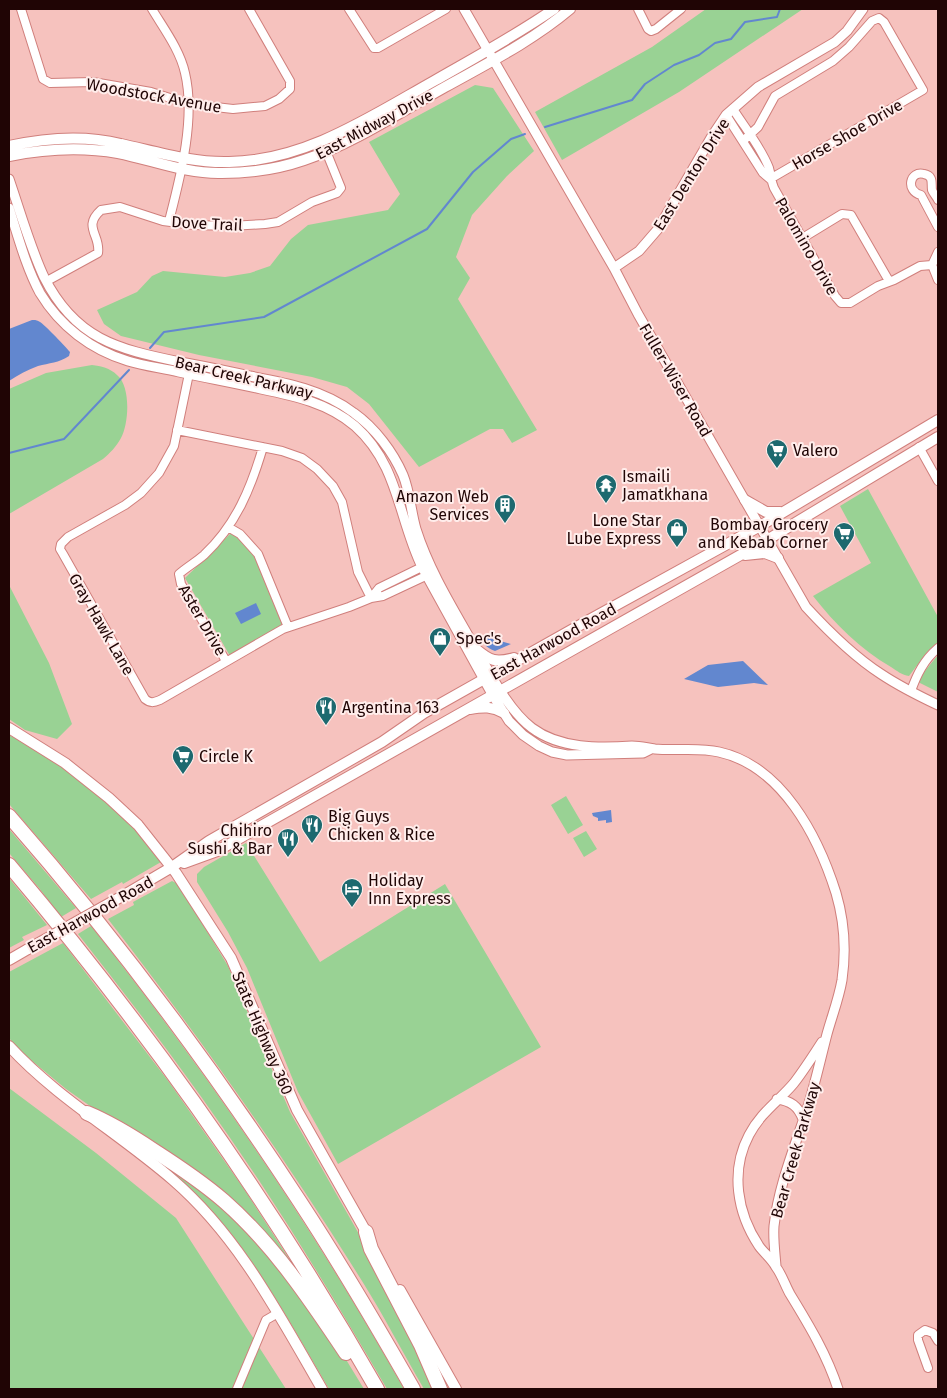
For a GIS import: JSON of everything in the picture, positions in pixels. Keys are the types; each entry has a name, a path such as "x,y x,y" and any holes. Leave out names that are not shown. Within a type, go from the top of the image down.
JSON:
{"highway":[{"path":"9,816 164,1007 221,1085 310,1218 360,1298 413,1389"},
{"path":"9,865 111,991 196,1106 297,1256 376,1388"},
{"path":"87,1113 109,1122 167,1159 204,1184 225,1202 247,1223 289,1272 312,1302 358,1372 376,1388"},
{"path":"366,1232 371,1249 413,1329 440,1389"}],"main road":[{"name":"East Midway Drive","path":"9,146 46,140 93,140 120,143 184,159 228,162 266,159 300,150 354,126 488,50 554,9"},
{"name":"East Midway Drive","path":"9,156 26,152 86,149 117,153 182,170 221,173 267,169 304,160 342,144 494,60 526,41 570,9"},
{"name":"East Harwood Road","path":"9,960 172,867 209,841 382,742 424,713 760,526 938,420"},
{"name":"East Harwood Road","path":"172,867 216,851 767,540 938,437"},
{"path":"745,500 766,512 784,512"},
{"path":"737,556 759,552 778,558"},
{"path":"670,577 677,590"},
{"path":"476,649 486,658 502,661 515,658 540,647"},
{"path":"462,711 489,707 504,713"},
{"name":"State Highway 360","path":"9,728 65,763 109,798 138,825 172,867 231,958 258,1017 287,1090 456,1389"},
{"path":"321,777 327,788"},
{"path":"9,1046 58,1091 173,1180 223,1231 245,1259 322,1389"}],"street":[{"name":"Woodstock Avenue","path":"21,9 44,79 50,82 93,82 151,92 188,104 233,109 265,106 279,99 290,89 290,81 249,9"},
{"path":"152,9 179,55 185,74 188,104 184,159 169,222"},
{"path":"349,9 374,48 378,48 446,9"},
{"name":"Fuller-Wiser Road","path":"464,9 614,268 638,314 806,607 823,626 880,674 938,705"},
{"path":"638,9 648,29 651,31 681,9"},
{"name":"East Denton Drive","path":"614,268 639,251 658,229 712,136 729,112 758,87 835,42 847,31 863,9"},
{"name":"Horse Shoe Drive","path":"751,135 764,118 775,96 833,61 872,21 879,18 884,22 923,90 770,179"},
{"name":"Palomino Drive","path":"729,112 751,135 770,169 770,179"},
{"name":"Palomino Drive","path":"729,112 763,173 770,179 801,238 835,296 841,303 850,303 920,266 932,265"},
{"path":"744,140 751,135"},
{"name":"Dove Trail","path":"46,281 98,253 99,248 92,227 92,221 101,210 120,207 169,222 194,225 230,226 278,222 312,202 338,193 341,188 339,180 326,151"},
{"path":"938,200 928,176 921,173 914,176 911,182 912,190 921,195 938,227"},
{"name":"Bear Creek Parkway","path":"9,179 46,281 62,304 86,329 112,345 139,354 302,387 329,397 355,413 372,430 388,449 403,477 428,569 496,692 504,713 516,729 531,741 552,752 567,756 643,753 651,749"},
{"name":"Bear Creek Parkway","path":"9,208 28,265 40,292 51,309 74,333 100,350 128,362 301,397 329,408 354,426 373,445 386,466 397,492 412,546 445,595 476,649 488,677"},
{"path":"801,238 842,214 851,215 889,281"},
{"path":"938,252 932,265 938,280"},
{"path":"191,364 177,430 282,451 302,458 317,469 333,486 342,502 358,572 370,598"},
{"name":"Gray Hawk Lane","path":"177,430 174,446 159,473 141,493 125,505 68,537 61,544 63,554 148,702 160,700 226,661"},
{"path":"263,447 246,498 228,527 240,534 258,554 288,627"},
{"path":"919,448 938,481"},
{"name":"Aster Drive","path":"226,661 180,584 179,574 204,555 228,527"},
{"path":"226,661 288,627 370,598 383,596 428,569"},
{"path":"911,692 917,673 938,648"},
{"name":"Bear Creek Parkway","path":"496,692 525,723 551,739 570,744 620,747 643,746 651,749 701,749 721,752 738,758 762,771 785,794 803,820 828,872 841,916 844,950 842,981 779,1199 773,1231 776,1266"},
{"name":"Bear Creek Parkway","path":"827,1036 793,1084 765,1111 750,1133 741,1151 737,1171 740,1207 746,1224 760,1247 776,1266 826,1356 838,1389"},
{"path":"777,1099 789,1101 795,1105 800,1110 803,1119"},
{"path":"237,1389 266,1320 278,1313"},
{"path":"928,1368 919,1345 918,1335 925,1330 929,1331 938,1341"}],"green space":[{"path":"706,9 803,9 679,92 562,160 535,112 652,47"},
{"path":"475,85 493,88 534,151 507,176 472,215 456,257 470,278 458,299 537,430 512,443 503,429 490,429 419,467 369,404 347,387 312,377 199,355 121,336 104,324 97,310 137,292 152,276 163,271 225,277 250,273 270,266 291,239 308,225 388,210 400,194 369,142"},
{"path":"92,365 111,371 122,380 127,396 127,415 121,438 113,450 103,459 9,514 9,389 46,373"},
{"path":"868,489 938,617 938,642 928,651 909,676 897,671 858,644 839,626 813,596 871,563 840,506"},
{"path":"230,534 234,534 256,555 282,623 280,628 230,656 185,578"},
{"path":"9,585 49,663 72,724 57,739 25,730 9,719"},
{"path":"938,655 938,692 918,682"},
{"path":"9,735 61,766 94,790 123,817 161,862 123,884 122,882 91,899 9,804"},
{"path":"566,796 583,825 568,834 551,805"},
{"path":"9,829 76,908 61,917 9,853"},
{"path":"586,831 597,849 584,857 573,838"},
{"path":"246,843 320,962 445,884 541,1047 338,1164 298,1092 247,968 228,932 197,882 197,874 204,867"},
{"path":"9,878 47,925 22,937 24,940 9,948"},
{"path":"172,881 176,883 188,900 228,966 290,1112 368,1250 436,1389 424,1389 370,1294 302,1188 175,1007 108,919 134,905 133,902"},
{"path":"91,926 176,1037 257,1152 333,1269 404,1389 387,1389 309,1259 217,1118 78,934"},
{"path":"63,943 169,1082 244,1189 295,1268 244,1215 66,1089 20,1051 9,1038 9,972"},
{"path":"9,1088 96,1153 176,1218 286,1389 9,1389"},
{"path":"160,1162 227,1209 279,1265 342,1353 364,1389 329,1389 279,1304 238,1243 208,1207"}],"water":[{"path":"32,320 40,322 50,331 70,352 69,356 38,366 9,381 9,329"},
{"path":"256,603 261,614 241,624 235,613"},
{"path":"479,635 511,644 495,651 485,645"},
{"path":"743,661 768,685 754,683 718,687 684,679 708,665"},
{"path":"611,810 612,822 606,823 606,820 598,821 598,818 593,816 592,813"}],"waterway":[{"path":"545,127 632,100 645,84 674,65 699,55 715,43 731,39 745,22 777,17 780,9"},
{"path":"150,348 164,332 264,317 427,229 473,172 511,139 525,134"},
{"path":"9,453 64,439 129,370"}],"place":[{"name":"Valero","path":"777,469"},
{"name":"Ismaili Jamatkhana","path":"606,504"},
{"name":"Amazon Web Services","path":"505,524"},
{"name":"Lone Star Lube Express","path":"677,548"},
{"name":"Bombay Grocery and Kebab Corner","path":"844,552"},
{"name":"Spec's","path":"440,657"},
{"name":"Argentina 163","path":"326,726"},
{"name":"Circle K","path":"183,775"},
{"name":"Big Guys Chicken & Rice","path":"312,844"},
{"name":"Chihiro Sushi & Bar","path":"288,858"},
{"name":"Holiday Inn Express","path":"352,908"}]}
